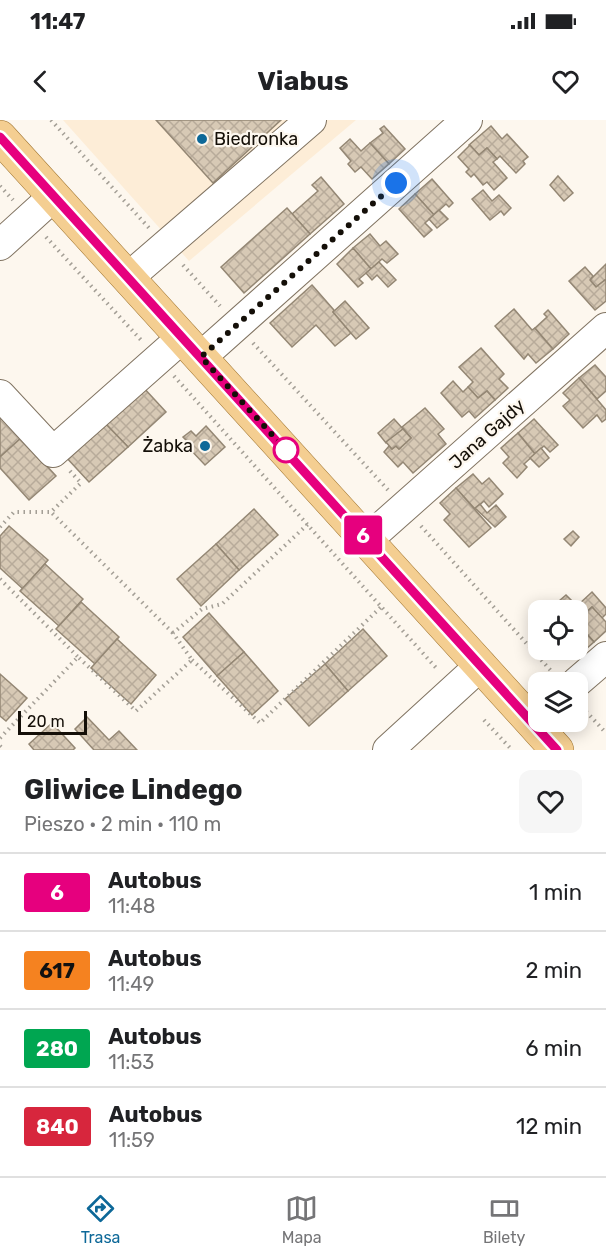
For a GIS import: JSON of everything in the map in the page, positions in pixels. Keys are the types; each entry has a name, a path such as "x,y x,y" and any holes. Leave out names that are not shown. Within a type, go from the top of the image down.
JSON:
{"main road":[{"path":"0,137 481,665 528,712"},
{"path":"544,732 557,750"}],"street":[{"path":"129,277 311,120"},
{"path":"0,395 53,452 159,359 192,347 237,325 467,120"},
{"path":"0,245 54,196"},
{"name":"Jana Gajdy","path":"367,540 606,328"},
{"path":"579,672 606,657"},
{"path":"388,750 481,665"}],"path":[{"path":"51,120 404,507 559,672"},
{"path":"0,186 440,672"},
{"path":"0,526 14,512 51,512 81,483 53,452"},
{"path":"51,512 173,633 192,660 260,723 381,606"},
{"path":"173,633 202,609 222,604 308,524"},
{"path":"0,579 136,711 192,660"},
{"path":"0,738 78,657"},
{"path":"588,713 606,733"},
{"path":"484,720 512,750"},
{"path":"0,746 4,750"}],"shaded area":[{"path":"63,120 356,120 189,261"}],"building":[{"path":"156,120 281,120 213,183"},
{"path":"384,126 405,149 389,164 370,143 383,133 380,129"},
{"path":"491,126 502,139 507,134 528,157 516,173 500,156 497,159 487,148 479,155 469,145"},
{"path":"350,139 361,151 370,143 389,164 372,179 361,167 355,172 348,164 351,161 340,148"},
{"path":"470,145 479,155 487,148 497,159 493,162 507,178 494,190 487,182 483,185 474,174 471,177 466,172 469,169 458,157"},
{"path":"558,176 573,193 564,201 550,185"},
{"path":"321,177 344,204 310,234 292,214 318,191 312,185"},
{"path":"432,179 453,203 449,207 446,204 434,215 415,194"},
{"path":"483,190 492,201 499,195 511,208 504,215 501,211 490,220 472,199"},
{"path":"415,194 434,215 425,223 432,230 424,237 399,209"},
{"path":"287,208 310,234 244,293 221,267"},
{"path":"439,210 448,219 437,228 429,219"},
{"path":"370,234 380,246 386,241 398,254 387,263 382,259 371,269 353,248"},
{"path":"353,248 371,269 359,279 363,283 358,287 337,264"},
{"path":"379,262 396,280 388,287 377,275 372,280 366,273"},
{"path":"606,264 606,281 596,287 590,280"},
{"path":"585,267 593,276 590,280 596,287 606,281 606,301 595,310 569,281"},
{"path":"312,285 351,333 335,346 316,325 292,347 270,323"},
{"path":"345,301 369,328 356,339 333,312"},
{"path":"514,309 553,349 536,363 528,354 524,359 495,326"},
{"path":"548,310 569,334 553,349 535,328 547,317 544,314"},
{"path":"481,348 504,374 499,379 508,388 495,400 487,391 478,398 468,387 473,382 459,367"},
{"path":"595,365 606,377 606,391 597,399 579,378"},
{"path":"579,378 606,410 606,419 602,422 597,415 583,428 563,406 570,400 563,393"},
{"path":"453,381 463,392 468,387 478,398 487,391 495,400 475,418 469,411 462,417 441,393"},
{"path":"142,386 166,412 128,447 103,421"},
{"path":"425,408 444,429 438,434 446,444 413,473 403,462 398,467 384,452 389,446 392,449 396,446 399,449 411,438 402,427"},
{"path":"0,414 21,438 0,457"},
{"path":"394,419 403,429 386,443 378,433"},
{"path":"534,419 558,445 550,452 544,446 535,454 518,433"},
{"path":"103,421 128,447 89,482 65,456"},
{"name":"Żabka","path":"206,426 225,447 205,465 186,445 189,443 183,437 191,431 196,436"},
{"path":"403,429 411,438 399,449 396,446 392,449 386,442"},
{"path":"518,433 535,454 524,464 527,467 517,478 503,463 509,457 501,448"},
{"path":"21,438 56,476 29,500 0,468 0,457"},
{"path":"541,448 549,458 539,467 530,458"},
{"path":"473,474 482,484 489,478 503,494 489,507 484,501 475,509 456,488"},
{"path":"456,488 491,528 469,547 444,520 450,514 440,503"},
{"path":"480,504 487,513 496,505 506,517 495,527 475,508"},
{"path":"254,509 278,535 239,570 216,544"},
{"path":"9,526 48,560 23,589 0,568 0,536"},
{"path":"573,531 579,537 571,546 564,539"},
{"path":"216,544 239,570 201,606 177,579"},
{"path":"45,564 83,599 59,626 20,591"},
{"path":"592,592 606,608 606,614 602,618 592,607 588,610 588,600 583,600"},
{"path":"566,595 571,600 560,600"},
{"path":"81,602 119,637 95,664 56,629"},
{"path":"592,607 606,622 606,631 594,642 588,635 588,611"},
{"path":"209,613 244,652 217,676 183,637"},
{"path":"363,629 387,656 348,691 325,664"},
{"path":"588,635 594,642 588,647"},
{"path":"117,639 156,675 131,704 91,668"},
{"path":"244,652 278,691 252,715 217,676"},
{"path":"325,664 348,691 309,726 285,699"},
{"path":"0,674 27,698 6,721 0,716"},
{"path":"87,717 109,740 119,731 137,750 94,750 75,729"},
{"path":"52,723 75,748 73,750 34,750 29,744"}],"bus line":[{"name":"6","path":"0,137 557,750"}],"place":[{"name":"Biedronka","path":"202,139"},
{"name":"Żabka","path":"205,446"}],"route":[{"path":"286,450 201,357 396,183"}]}
